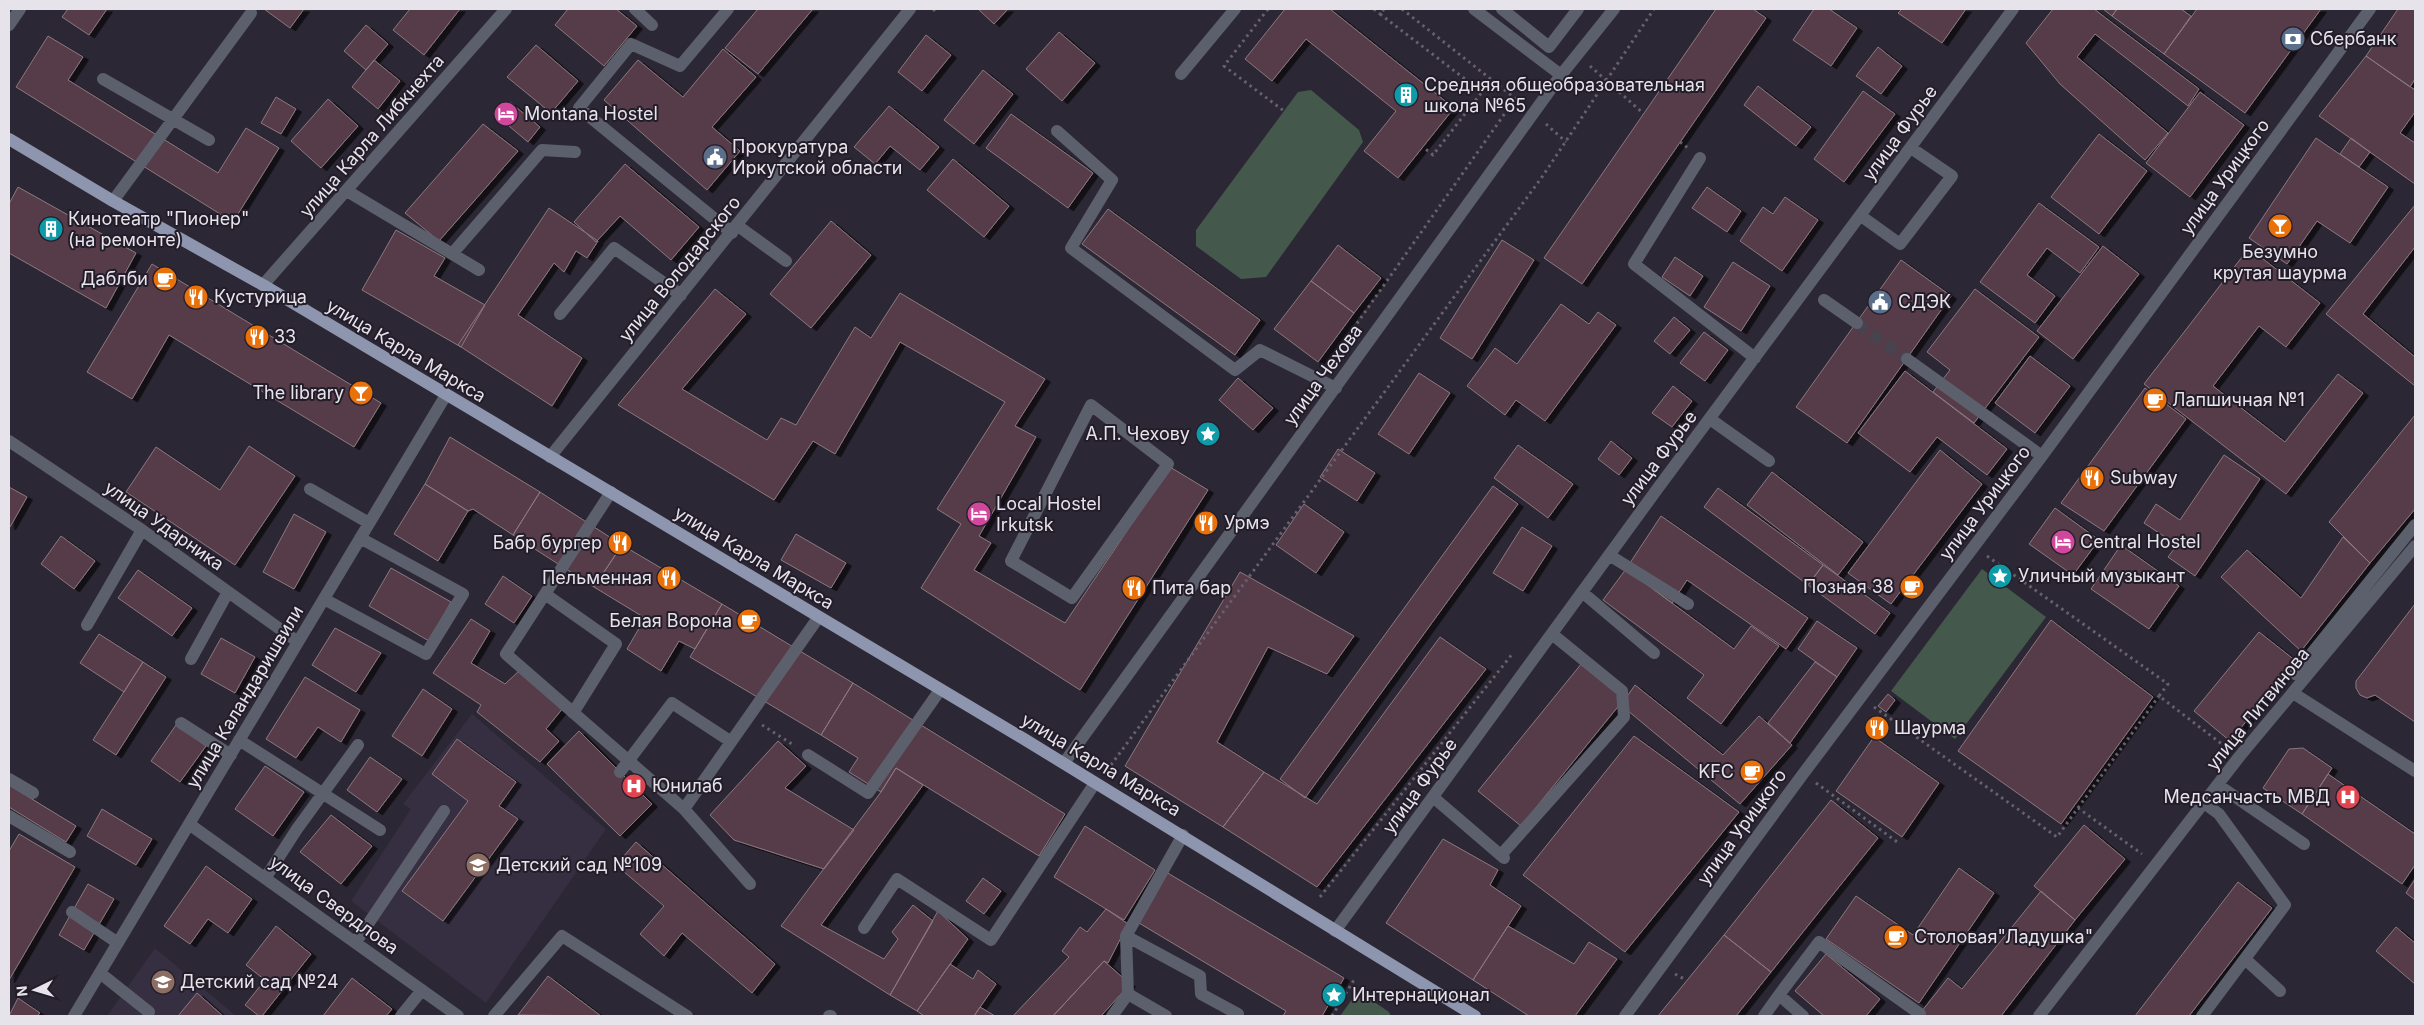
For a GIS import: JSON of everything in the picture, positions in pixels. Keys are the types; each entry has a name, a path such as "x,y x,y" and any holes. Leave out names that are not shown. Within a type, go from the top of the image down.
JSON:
{"main road":[{"name":"улица Карла Маркса","path":"9,139 113,201 263,286 611,492 818,618 1183,835 1335,931 1475,1016"}],"street":[{"path":"9,25 20,9"},
{"name":"улица Карла Либкнехта","path":"263,286 506,9"},
{"path":"635,9 652,25"},
{"path":"728,9 680,66 631,44 579,108 735,229 786,261"},
{"name":"улица Володарского","path":"550,457 910,9"},
{"path":"1181,74 1235,9"},
{"path":"1474,9 1561,75"},
{"path":"1502,9 1549,47 1578,9"},
{"name":"улица Чехова","path":"1064,763 1561,75 1614,9"},
{"name":"улица Фурье","path":"1335,931 1609,555 2013,9"},
{"name":"улица Урицкого","path":"1625,1016 1860,697 2042,456 2370,9"},
{"path":"113,201 251,13"},
{"path":"103,79 209,140"},
{"path":"1057,131 1112,180 1071,248 1235,370 1260,350 1336,388"},
{"path":"1861,216 1900,244 1952,176 1911,148"},
{"path":"452,254 542,150 575,152"},
{"path":"1700,158 1634,264 1755,358"},
{"path":"347,191 479,270"},
{"path":"560,314 614,248 681,295"},
{"path":"1824,300 1857,322"},
{"path":"1908,359 2042,456"},
{"name":"улица Каландаришвили","path":"74,1016 446,395"},
{"path":"1091,405 1168,464 1072,598 1011,561 1091,405"},
{"path":"1710,419 1769,461"},
{"name":"улица Ударника","path":"9,441 142,530 298,642"},
{"path":"310,489 369,523"},
{"path":"611,492 506,654 684,809 750,884"},
{"path":"2295,674 2415,524"},
{"path":"87,625 142,530"},
{"path":"324,599 426,654 463,594 360,538"},
{"name":"улица Литвинова","path":"2039,1016 2239,757 2415,546"},
{"path":"1609,555 1688,604"},
{"path":"191,659 228,592"},
{"path":"1582,592 1654,653"},
{"path":"545,594 616,644 573,713"},
{"path":"684,809 818,618"},
{"path":"1433,797 1503,857 1624,716 1622,691 1552,634"},
{"path":"808,755 868,793 940,690"},
{"path":"2293,693 2415,770"},
{"path":"620,772 672,703 730,742"},
{"path":"181,723 231,754"},
{"path":"239,740 380,830"},
{"path":"266,877 358,745"},
{"path":"9,779 33,793"},
{"path":"864,928 897,879 991,940 1096,783"},
{"path":"2218,785 2304,844"},
{"path":"2202,1016 2285,906 2219,814 2204,803"},
{"path":"356,942 444,811"},
{"path":"9,816 70,852"},
{"name":"улица Свердлова","path":"189,824 266,877 458,1016"},
{"path":"1112,1016 1128,994 1126,936 1183,835"},
{"path":"72,912 118,943"},
{"path":"494,1016 562,936 687,1016"},
{"path":"1126,936 1200,976 1201,994 1238,1014 1236,1016"},
{"path":"1764,1016 1819,942 1920,1014"},
{"path":"2246,959 2280,990"},
{"path":"100,973 149,1012"},
{"path":"401,1016 422,990"},
{"path":"1128,994 1166,1016"},
{"path":"1779,995 1803,1016"}],"path":[{"path":"1268,9 1224,66 1284,111"},
{"path":"1374,9 1482,92 1433,155 1422,147"},
{"path":"1380,14 1384,9"},
{"path":"1402,9 1534,113 1566,142"},
{"path":"1112,766 1566,142 1654,9"},
{"path":"1577,55 1644,114"},
{"path":"1860,697 2057,836 2168,684 1974,547"},
{"path":"2159,696 2239,757"},
{"path":"749,716 808,755"},
{"path":"1803,774 1900,844"},
{"path":"2078,808 2156,865"},
{"path":"1332,1016 1354,980"}],"shaded area":[{"name":"Детский сад №109","path":"472,714 606,829 486,1003 351,901 411,809 403,804"},
{"name":"Детский сад №24","path":"155,948 236,1016 107,1016"}],"green space":[{"path":"1311,90 1359,130 1363,142 1266,277 1241,279 1196,246 1196,230 1298,92"},
{"path":"1982,569 2046,617 1955,739 1891,691"},
{"path":"1358,991 1389,1012 1391,1016 1340,1016"}],"building":[{"path":"68,9 107,9 89,35 62,17"},
{"path":"264,9 304,9 290,28"},
{"path":"410,9 460,9 424,55 393,30"},
{"path":"568,9 616,9 637,26 604,66 555,25"},
{"path":"758,9 813,9 758,74 725,48"},
{"path":"978,9 1008,9 994,24"},
{"name":"Средняя общеобразовательная школа №65","path":"1285,9 1330,9 1454,108 1398,178 1364,151 1396,111 1306,39 1272,81 1245,59"},
{"path":"1716,9 1753,9 1766,18 1582,284 1544,258"},
{"path":"1814,9 1829,9 1857,28 1831,66 1793,40"},
{"path":"1902,9 1966,9 1942,43 1898,13"},
{"path":"2053,9 2094,9 2199,89 2188,106 2095,34 2077,57 2168,133 2145,160 2060,84 2026,43"},
{"path":"2103,9 2117,9 2112,16"},
{"path":"2117,9 2181,9 2191,16 2164,54 2112,16"},
{"path":"2197,9 2321,9 2245,113 2164,54"},
{"path":"2398,9 2415,9 2415,79 2410,87 2366,56"},
{"path":"366,25 388,44 366,70 344,51"},
{"path":"1059,32 1095,63 1062,101 1026,69"},
{"path":"926,35 951,55 922,91 898,72"},
{"path":"48,36 83,57 68,80 218,173 246,128 279,148 233,222 16,87"},
{"path":"536,45 578,81 551,113 507,77"},
{"path":"1878,47 1902,66 1881,94 1856,76"},
{"path":"723,49 756,77 712,127 740,151 707,190 604,100 638,60 683,97"},
{"path":"2366,56 2415,90 2415,112 2400,133 2415,143 2415,184 2319,116"},
{"path":"374,60 400,81 378,109 352,87"},
{"path":"983,70 1013,94 974,144 944,120"},
{"path":"1758,86 1811,127 1796,146 1744,105"},
{"path":"1863,91 1895,114 1844,182 1814,159"},
{"path":"2200,92 2244,125 2190,197 2146,163"},
{"path":"276,97 296,109 281,134 261,123"},
{"path":"328,99 358,126 321,168 291,141"},
{"path":"510,102 540,127 528,142 497,116"},
{"path":"889,106 939,147 920,170 890,146 875,164 854,147"},
{"path":"1011,114 1093,173 1068,208 986,148"},
{"path":"483,124 518,151 439,241 405,213"},
{"path":"2099,134 2147,171 2099,234 2051,197"},
{"path":"2316,138 2388,187 2350,243 2317,221 2287,264 2249,238"},
{"path":"2351,138 2370,152 2359,167 2340,154"},
{"path":"953,159 1009,206 984,237 927,190"},
{"path":"625,164 699,227 671,260 620,216 596,242 574,222"},
{"name":"Кинотеатр \"Пионер\" (на ремонте)","path":"18,187 136,253 106,308 9,253 9,204"},
{"path":"1707,187 1741,211 1727,232 1692,208"},
{"path":"1785,197 1818,220 1782,271 1740,241 1763,207 1773,214"},
{"path":"2039,203 2099,247 2080,273 2047,248 2027,275 2055,296 2035,323 1980,282"},
{"path":"2415,205 2415,247 2363,314 2415,357 2415,386 2326,314"},
{"path":"549,208 598,241 587,258 576,251 564,272 554,263 518,315 582,358 552,406 458,345"},
{"path":"1108,209 1260,320 1235,355 1082,244"},
{"path":"831,221 871,255 811,328 770,294"},
{"path":"396,230 445,258 434,276 485,305 461,347 362,290"},
{"path":"1502,240 1534,260 1472,359 1440,338"},
{"path":"1338,245 1381,278 1354,313 1311,281"},
{"path":"2103,246 2139,274 2073,359 2037,331"},
{"path":"2249,248 2320,303 2286,347 2259,326 2213,386 2285,442 2338,374 2363,393 2286,494 2144,384"},
{"path":"1675,257 1703,276 1690,296 1662,277"},
{"path":"1901,260 1951,296 1847,443 1796,407"},
{"path":"1733,262 1770,286 1741,331 1704,307"},
{"path":"152,264 381,403 354,447 169,335 132,399 87,372"},
{"path":"1311,281 1354,313 1318,362 1274,329"},
{"path":"715,289 746,314 682,389 767,440 781,418 796,425 855,327 871,338 900,293 1045,379 1015,426 1036,437 979,536 991,543 974,570 1065,623 1170,467 1208,490 1080,690 921,588 961,524 937,509 1005,402 900,342 835,454 813,441 774,500 618,405"},
{"path":"1975,289 2039,337 1974,423 1933,392 1950,370 1927,352"},
{"path":"1561,304 1589,324 1598,312 1616,325 1545,421 1516,400 1505,415 1467,386 1495,348 1517,364"},
{"path":"1674,317 1690,330 1670,354 1654,341"},
{"path":"1704,332 1728,350 1705,381 1680,363"},
{"path":"2030,356 2070,386 2035,433 1995,403"},
{"path":"1905,371 2007,449 1987,475 1937,437 1910,472 1858,433"},
{"path":"1419,373 1450,393 1409,454 1378,434"},
{"path":"1238,378 1273,408 1253,430 1219,400"},
{"path":"1673,386 1692,401 1672,427 1652,413"},
{"path":"2145,388 2186,419 2104,531 2061,503"},
{"path":"2415,415 2415,509 2370,563 2329,522"},
{"path":"450,437 540,492 513,535 473,509 468,511 425,484"},
{"path":"1611,441 1632,458 1619,475 1598,459"},
{"path":"1518,445 1573,484 1548,518 1494,478"},
{"path":"249,446 295,476 235,565 126,492 156,447 220,490"},
{"path":"1338,449 1375,473 1357,501 1320,477"},
{"path":"1940,450 1982,484 1891,604 1848,573"},
{"path":"2224,455 2260,479 2195,576 2168,557 2177,545 2144,523 2156,504 2180,520"},
{"path":"1772,472 1863,542 1838,575 1747,505"},
{"path":"425,484 468,511 438,561 394,534"},
{"path":"1493,486 1518,504 1305,798 1280,779"},
{"path":"9,487 27,497 10,527 9,526"},
{"path":"1718,488 1823,565 1808,585 1704,507"},
{"path":"540,492 622,545 594,587 513,535"},
{"path":"1304,504 1344,532 1316,573 1276,545"},
{"path":"2055,508 2099,540 2073,575 2029,544"},
{"path":"294,514 326,532 294,589 263,572"},
{"path":"1661,516 1808,618 1786,649 1687,580 1672,603 1626,569"},
{"path":"1522,527 1552,546 1523,591 1493,573"},
{"path":"796,534 846,563 831,588 781,560"},
{"path":"61,536 95,561 74,589 41,564"},
{"path":"2343,537 2370,563 2301,651 2221,577 2247,550 2301,598"},
{"path":"622,545 722,604 695,649 679,641 661,671 627,649 645,618 594,587"},
{"path":"2121,545 2179,586 2149,629 2091,589"},
{"path":"1823,565 1890,613 1875,634 1808,585"},
{"path":"391,568 451,602 429,641 369,606"},
{"path":"1626,569 1734,649 1751,626 1779,646 1721,724 1687,698 1704,675 1603,600"},
{"path":"138,570 192,608 172,636 118,598"},
{"path":"1240,572 1354,636 1327,674 1268,647 1217,742 1264,772 1223,827 1125,766"},
{"path":"503,576 532,596 514,623 485,604"},
{"path":"722,604 853,683 821,735 690,657"},
{"path":"2415,604 2415,722 2375,695 2367,698 2360,695 2356,688 2356,681"},
{"path":"471,619 490,631 471,663 505,684 520,670 563,708 546,729 559,741 540,762 477,712 481,705 433,673"},
{"path":"2051,620 2153,697 2061,824 1958,751"},
{"path":"1817,621 1857,648 1837,677 1798,649"},
{"path":"335,628 381,653 356,692 312,665"},
{"path":"2259,632 2296,661 2230,741 2194,711"},
{"path":"99,634 143,662 124,692 80,663"},
{"path":"1440,637 1486,669 1317,887 1223,827 1264,772 1317,804"},
{"path":"221,638 255,657 235,693 201,674"},
{"path":"143,662 166,677 116,755 93,740"},
{"path":"1815,662 1837,677 1790,743 1768,723"},
{"path":"1582,663 1625,698 1521,826 1478,791"},
{"path":"305,677 360,710 341,742 318,727 296,758 266,739"},
{"path":"853,683 1065,814 1039,856 896,768 881,792 849,772 858,758 821,735"},
{"path":"1635,685 1723,755 1759,716 1792,745 1740,804 1621,705"},
{"path":"423,689 452,709 422,756 392,736"},
{"path":"1888,694 1895,700 1886,712 1878,706"},
{"name":"Шаурма","path":"1877,721 1884,727 1877,734 1870,729"},
{"path":"176,725 206,746 180,782 151,761"},
{"path":"579,731 652,804 620,836 547,764"},
{"path":"1634,736 1739,812 1625,952 1523,875"},
{"path":"1874,737 1939,783 1902,837 1836,791"},
{"path":"457,739 516,782 499,806 518,819 443,921 402,891 468,801 432,774"},
{"path":"778,741 806,766 785,788 854,830 824,869 734,840 710,815"},
{"path":"2303,748 2332,768 2302,814 2263,788 2289,749"},
{"path":"370,757 402,779 377,812 347,790"},
{"path":"265,766 304,792 273,836 235,809"},
{"path":"896,768 923,785 821,925 884,959 898,939 892,932 913,905 933,921 890,995 781,926 881,792"},
{"path":"2328,774 2415,834 2415,865 2402,884 2302,814"},
{"path":"9,785 76,826 66,842 9,807"},
{"path":"1831,800 1878,838 1771,972 1724,935"},
{"path":"102,809 152,839 136,865 87,836"},
{"path":"331,815 372,846 341,884 300,852"},
{"path":"2084,825 2125,859 2075,920 2034,886"},
{"path":"1085,826 1155,870 1124,920 1054,877"},
{"path":"19,834 75,867 9,980 9,851"},
{"path":"1443,839 1498,870 1490,885 1521,906 1473,980 1386,923"},
{"path":"636,842 775,964 752,993 682,933 664,956 640,934 664,906 616,865"},
{"path":"206,866 252,899 228,933 208,919 190,944 164,926"},
{"name":"Столовая\"Ладушка\"","path":"1959,868 1994,893 1919,1003 1826,939 1856,896 1913,935"},
{"path":"1166,872 1344,978 1322,1016 1283,1016 1286,1011 1139,923"},
{"path":"983,878 1001,891 984,914 966,901"},
{"path":"2415,879 2415,900 2406,893"},
{"path":"2238,882 2272,908 2189,1016 2135,1016"},
{"path":"88,884 114,899 84,950 59,935"},
{"path":"2041,891 2075,920 2001,1016 1918,1016 1948,978 1962,989"},
{"path":"1106,909 1128,924 1108,963 1104,961 1053,1016 1013,1016 1069,957 1062,951 1080,927 1087,932"},
{"path":"938,911 968,939 917,1011 890,995"},
{"path":"276,926 311,954 262,1016 259,1016 245,1005 265,980 246,965"},
{"path":"1508,926 1574,964 1589,942 1617,959 1575,1016 1529,1016 1473,980"},
{"path":"2396,927 2415,943 2415,984 2376,951"},
{"path":"1724,935 1771,972 1736,1016 1658,1016"},
{"path":"1826,954 1880,999 1866,1016 1824,1016 1795,991"},
{"path":"1104,961 1130,984 1101,1016 1053,1016"},
{"path":"950,964 973,979 978,970 996,984 974,1016 924,1016 917,1011"},
{"path":"548,976 601,1016 518,1015"},
{"path":"352,978 392,1009 386,1016 323,1016"},
{"path":"197,993 223,1016 178,1016"},
{"path":"18,998 40,1013 37,1016 9,1016"},
{"path":"980,1007 995,1016 974,1016"}],"tunnel":[{"path":"1857,323 1907,359"}],"place":[{"name":"Сбербанк","path":"2293,39"},
{"name":"Средняя общеобразовательная школа №65","path":"1406,95"},
{"name":"Montana Hostel","path":"506,114"},
{"name":"Прокуратура Иркутской области","path":"715,157"},
{"name":"Безумно крутая шаурма","path":"2280,226"},
{"name":"Кинотеатр \"Пионер\" (на ремонте)","path":"51,229"},
{"name":"Даблби","path":"165,279"},
{"name":"Кустурица","path":"196,297"},
{"name":"СДЭК","path":"1880,302"},
{"name":"33","path":"257,337"},
{"name":"The library","path":"361,393"},
{"name":"Лапшичная №1","path":"2155,400"},
{"name":"А.П. Чехову","path":"1208,434"},
{"name":"Subway","path":"2092,478"},
{"name":"Local Hostel Irkutsk","path":"979,514"},
{"name":"Урмэ","path":"1206,523"},
{"name":"Central Hostel","path":"2063,542"},
{"name":"Бабр бургер","path":"620,543"},
{"name":"Уличный музыкант","path":"2000,576"},
{"name":"Пельменная","path":"669,578"},
{"name":"Позная 38","path":"1912,587"},
{"name":"Пита бар","path":"1134,588"},
{"name":"Белая Ворона","path":"749,621"},
{"name":"Шаурма","path":"1877,728"},
{"name":"KFC","path":"1752,772"},
{"name":"Юнилаб","path":"634,786"},
{"name":"Медсанчасть МВД","path":"2348,797"},
{"name":"Детский сад №109","path":"478,865"},
{"name":"Столовая\"Ладушка\"","path":"1896,937"},
{"name":"Детский сад №24","path":"163,982"},
{"name":"Интернационал","path":"1334,995"}]}
